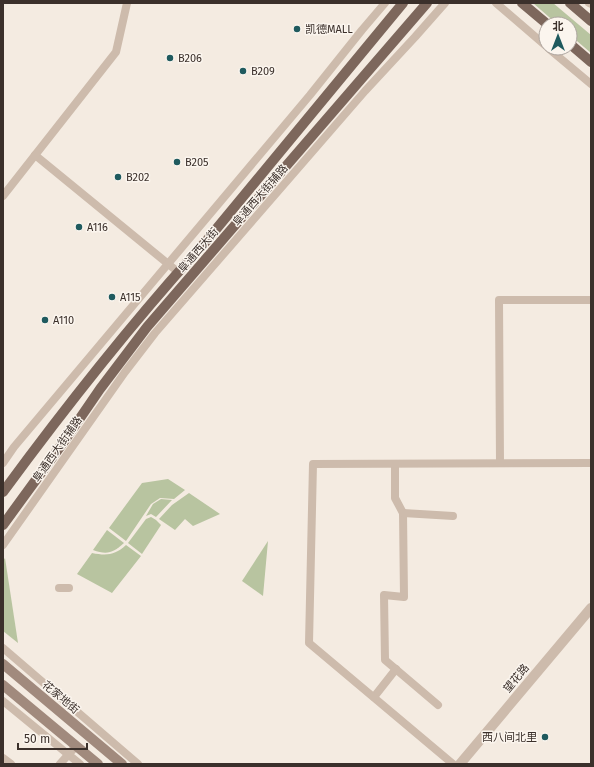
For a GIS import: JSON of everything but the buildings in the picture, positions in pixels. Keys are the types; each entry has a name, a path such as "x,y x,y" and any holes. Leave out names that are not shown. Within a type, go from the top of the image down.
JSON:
{"main road":[{"name":"阜通西大街","path":"3,492 50,428 178,272 208,239 403,3"},
{"name":"阜通西大街","path":"3,525 100,389 147,327 428,3"},
{"path":"522,3 538,16"},
{"path":"570,3 591,21"},
{"path":"578,51 591,62"},
{"name":"花家地街","path":"3,664 122,764"},
{"path":"3,685 98,764"}],"street":[{"path":"3,196 116,52 127,3"},
{"path":"3,463 14,447 310,96 385,3"},
{"name":"阜通西大街辅路","path":"3,545 125,372 155,333 365,91 445,3"},
{"path":"496,3 538,39"},
{"path":"558,56 591,84"},
{"path":"35,156 178,272"},
{"path":"500,462 499,300 591,300"},
{"path":"453,764 309,642 314,464 500,462 591,463"},
{"path":"395,464 395,498 403,513 404,596 384,594 385,660 438,705"},
{"path":"403,513 453,516"},
{"path":"59,588 69,588"},
{"name":"望花路","path":"460,764 591,608"},
{"path":"3,648 138,764"},
{"path":"374,697 396,669"},
{"path":"3,701 80,764"},
{"path":"60,764 76,746"},
{"path":"3,758 11,764"}],"green space":[{"path":"533,3 553,3 568,16 548,16"},
{"path":"578,24 591,35 591,53 578,42"},
{"path":"168,479 185,490 174,499 160,498 151,504 126,541 109,528 142,483"},
{"path":"189,493 220,514 193,526 185,519 175,530 159,519 172,505"},
{"path":"161,499 172,500 156,517 151,514 146,516 153,504"},
{"path":"151,517 161,525 142,554 128,543 146,519"},
{"path":"107,530 124,543 113,551 106,553 93,550"},
{"path":"268,541 263,596 242,581"},
{"path":"126,545 141,556 112,593 77,574 92,553 110,554 118,551"},
{"path":"5,558 18,643 3,631 3,561"}],"place":[{"name":"凯德MALL","path":"297,29"},
{"name":"B206","path":"170,58"},
{"name":"B209","path":"243,71"},
{"name":"B205","path":"177,162"},
{"name":"B202","path":"118,177"},
{"name":"A116","path":"79,227"},
{"name":"A115","path":"112,297"},
{"name":"A110","path":"45,320"},
{"name":"西八间北里","path":"545,737"}]}
